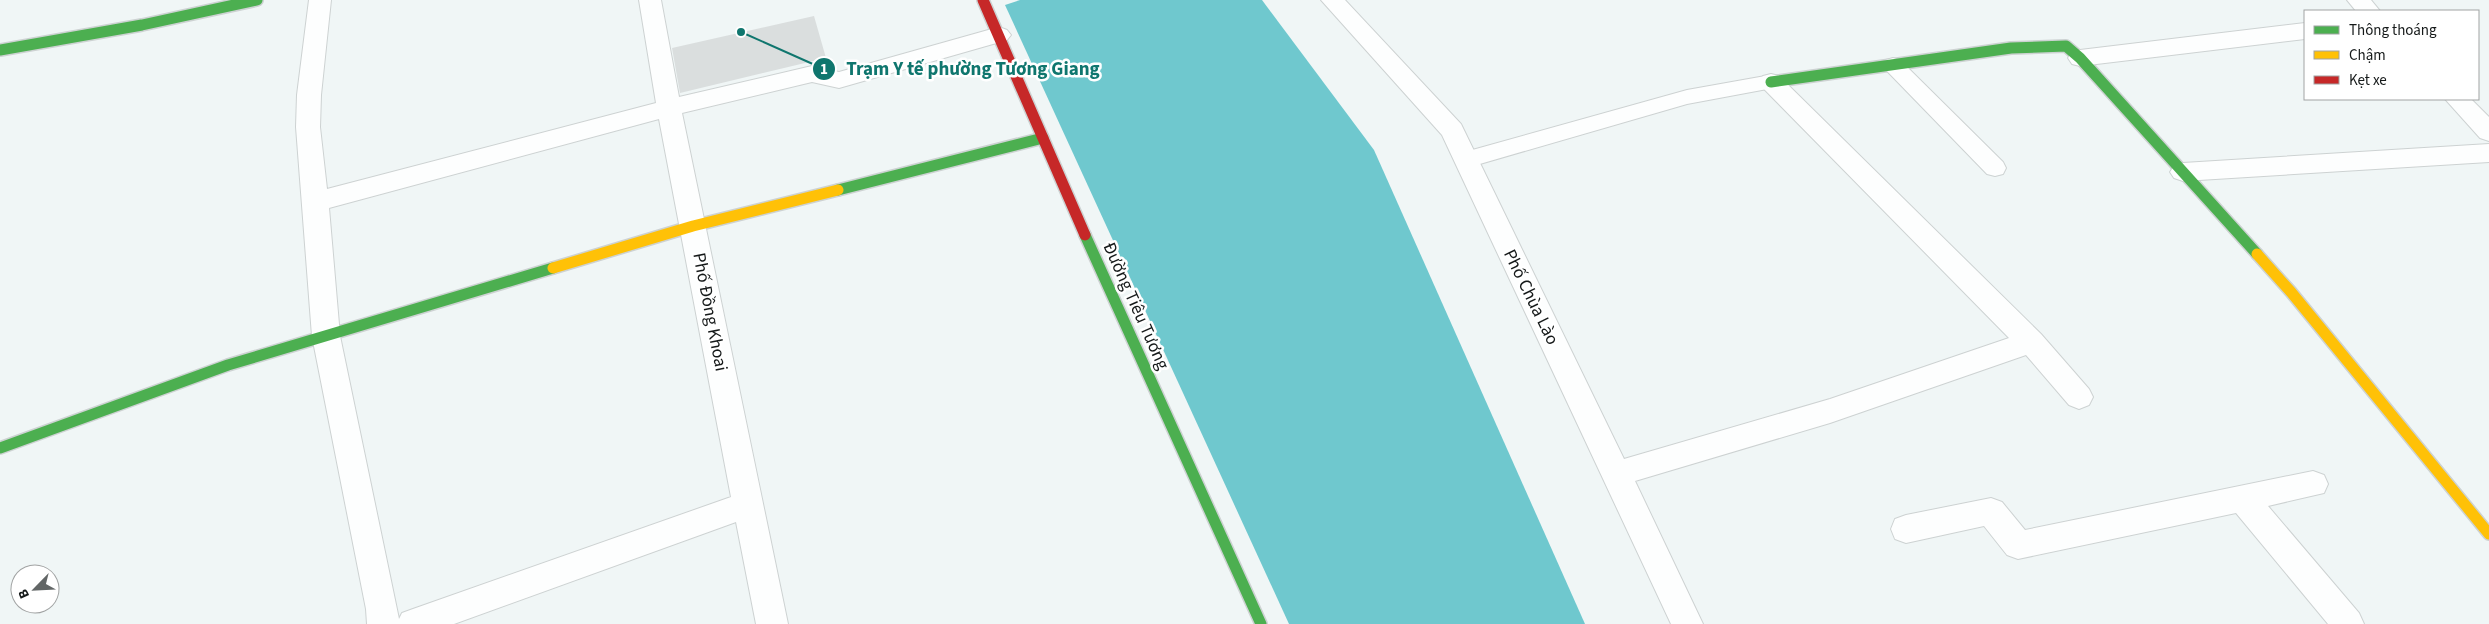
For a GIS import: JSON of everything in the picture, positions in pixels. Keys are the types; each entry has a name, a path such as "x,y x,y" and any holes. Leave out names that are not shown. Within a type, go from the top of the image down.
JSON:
{"street":[{"path":"0,50 142,25 257,0"},
{"path":"320,0 309,95 308,127 316,202 326,336 382,609 383,624"},
{"name":"Phố Đồng Khoai","path":"650,0 669,108 772,624"},
{"name":"Đường Tiêu Tương","path":"983,0 1261,624"},
{"name":"Phố Chùa Lào","path":"1332,0 1452,130 1687,624"},
{"path":"2358,0 2368,10"},
{"path":"2080,58 2304,31"},
{"path":"316,202 669,108 812,74 839,80 999,35"},
{"path":"1772,82 2011,48 2066,46 2080,58 2291,292 2489,534"},
{"path":"1772,82 2031,342 2079,397"},
{"path":"2458,100 2489,132"},
{"path":"0,448 228,365 693,226 1043,138"},
{"path":"2183,172 2489,153"},
{"path":"1616,474 1830,412 2031,342"},
{"path":"1906,529 1991,511 2018,545 2313,484"},
{"path":"2242,498 2348,624"},
{"path":"413,624 748,504"}],"lane":[{"path":"1893,65 1995,168"},
{"path":"1466,160 1687,97 1772,82"}],"water":[{"path":"1020,0 1262,0 1374,150 1585,624 1289,624 1005,5"}],"building":[{"path":"814,16 826,58 680,93 672,48"}],"traffic: fast":[{"path":"0,50 142,25 257,0"},
{"path":"1771,82 2011,48 2066,46 2080,58 2257,254"},
{"path":"838,190 1043,138"},
{"path":"1085,235 1261,624"},
{"path":"0,448 228,365 553,268"}],"traffic: slow":[{"path":"553,268 693,226 838,190"},
{"path":"2257,254 2291,292 2489,534"}],"traffic: jam":[{"path":"983,0 1085,235"}],"place":[{"name":"Trạm Y tế phường Tương Giang","path":"741,32"}]}
